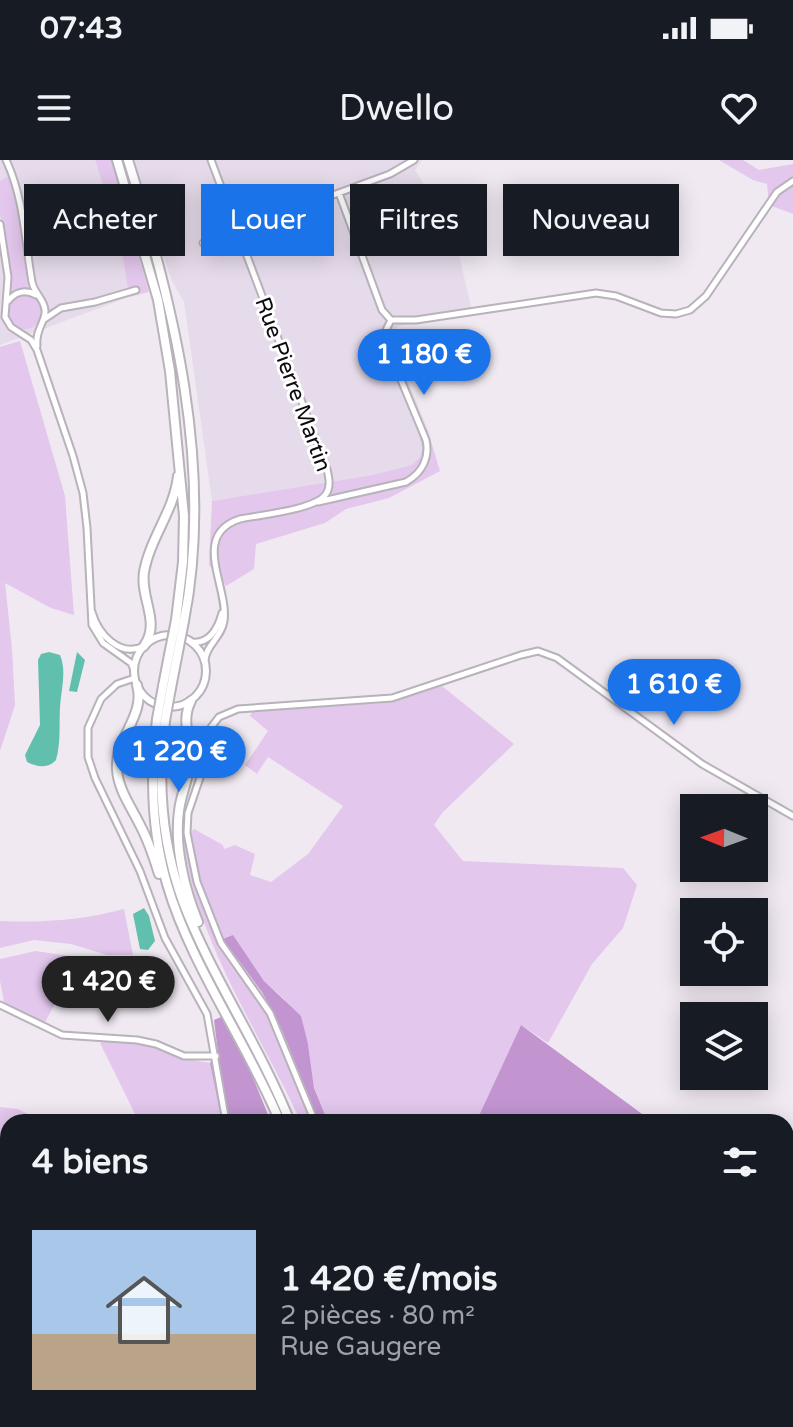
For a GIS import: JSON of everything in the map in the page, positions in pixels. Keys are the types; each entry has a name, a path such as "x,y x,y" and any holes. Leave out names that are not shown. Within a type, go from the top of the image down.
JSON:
{"highway":[{"path":"117,160 161,314 178,443 184,546 180,620"},
{"path":"128,160 171,310 181,369 194,496 192,562 153,753 153,803 163,872 178,915 276,1114"},
{"path":"144,646 150,637 152,625 144,588 145,570 176,488 178,443"},
{"path":"135,678 139,705 119,748 118,780 147,840 175,920 227,1014"},
{"path":"191,701 185,717 190,763 178,815 179,841 192,907 235,1007"},
{"path":"161,720 161,792 174,870 190,919 268,1070 287,1114"}],"street":[{"path":"6,160 23,218 32,284 45,311 37,340 39,355"},
{"name":"Rue Pierre Martin","path":"211,160 220,184"},
{"path":"334,195 401,169 414,160"},
{"path":"339,193 382,310 391,320 416,320 596,293 616,296 661,313 683,313 703,299 777,192 793,181"},
{"path":"0,224 8,277 5,317 11,327 31,340 39,355 83,493 91,621 97,636 131,663 146,698 162,707 174,707 191,701 205,683 205,660 192,642"},
{"name":"Rue Pierre Martin","path":"205,660 206,653 223,627 223,604 214,551 218,536 225,527 240,519 315,503 327,493 329,480 246,256"},
{"path":"42,302 61,308 88,304 136,290"},
{"path":"7,302 19,293 36,295"},
{"path":"18,331 28,332 61,308"},
{"path":"315,503 409,481 420,471 426,458 425,437 384,339 385,329 391,320"},
{"path":"329,480 335,491 344,495"},
{"path":"91,604 96,624 107,639 129,649 144,646"},
{"path":"135,678 136,659 144,646 153,639 167,635 203,642 213,633 220,620 223,604"},
{"path":"312,1114 270,1013 221,943 197,882 190,848 188,813 203,769 209,730 219,717 238,709 392,698 521,655 542,652 557,658 702,764 793,816"},
{"path":"135,678 117,684 101,699 88,728 88,757 140,871 165,938 204,1006 225,1114"},
{"path":"0,1005 54,1033 70,1037 137,1040 184,1056 216,1056"}],"shaded area":[{"path":"0,160 95,160 103,184 24,184 24,256 123,256 129,297 0,345"},
{"path":"95,160 112,160 119,184 103,184"},
{"path":"130,160 422,160 415,170 424,184 350,184 350,256 459,256 473,315 399,326 389,332 427,428 419,435 422,449 413,465 372,475 212,501 184,302 163,256 185,256 185,184 138,184"},
{"path":"719,160 743,160 759,170 793,164 793,214 769,205 767,184 753,180"},
{"path":"9,176 21,228 28,288 12,292 0,212 0,181"},
{"path":"123,256 139,256 149,292 129,297"},
{"path":"25,295 37,300 42,312 37,324 25,329 13,324 8,312 13,300"},
{"path":"20,341 65,496 74,615 51,608 5,583 15,705 0,751 0,347"},
{"path":"427,428 440,471 389,498 346,509 325,523 256,544 254,569 226,586 209,565 212,501 372,475 412,465 420,457 422,449 419,435"},
{"path":"49,652 60,655 63,681 58,754 53,763 42,766 27,762 25,755 40,725 38,660 41,654"},
{"path":"77,652 85,660 77,692 69,691"},
{"path":"442,686 514,744 442,813 434,825 463,861 623,868 637,885 623,928 592,964 548,1043 521,1025 480,1114 325,1114 314,1088 308,1044 284,999 264,981 233,936 224,939 262,992 282,1030 316,1114 297,1114 215,950 190,878 183,840 194,829 223,845 224,849 235,845 255,854 250,875 271,882 308,854 343,806 268,757 257,774 245,765 268,731 250,716 252,712 382,703"},
{"path":"144,908 155,941 148,950 140,949 133,914"},
{"path":"124,909 133,955 107,955 71,944 34,940 0,948 0,921 62,920"},
{"path":"233,935 264,981 301,1016 314,1088 325,1114 316,1114 282,1030 262,992 223,939"},
{"path":"36,951 69,956 87,964 57,1000 44,1024 4,1002 0,981 0,959"},
{"path":"221,1017 249,1068 268,1114 220,1114 210,1063 218,1053 214,1020"},
{"path":"521,1025 642,1114 480,1114"},
{"path":"108,1040 161,1047 184,1059 210,1063 220,1114 135,1114 100,1043"},
{"path":"0,1107 18,1109 28,1114 0,1114"}]}
